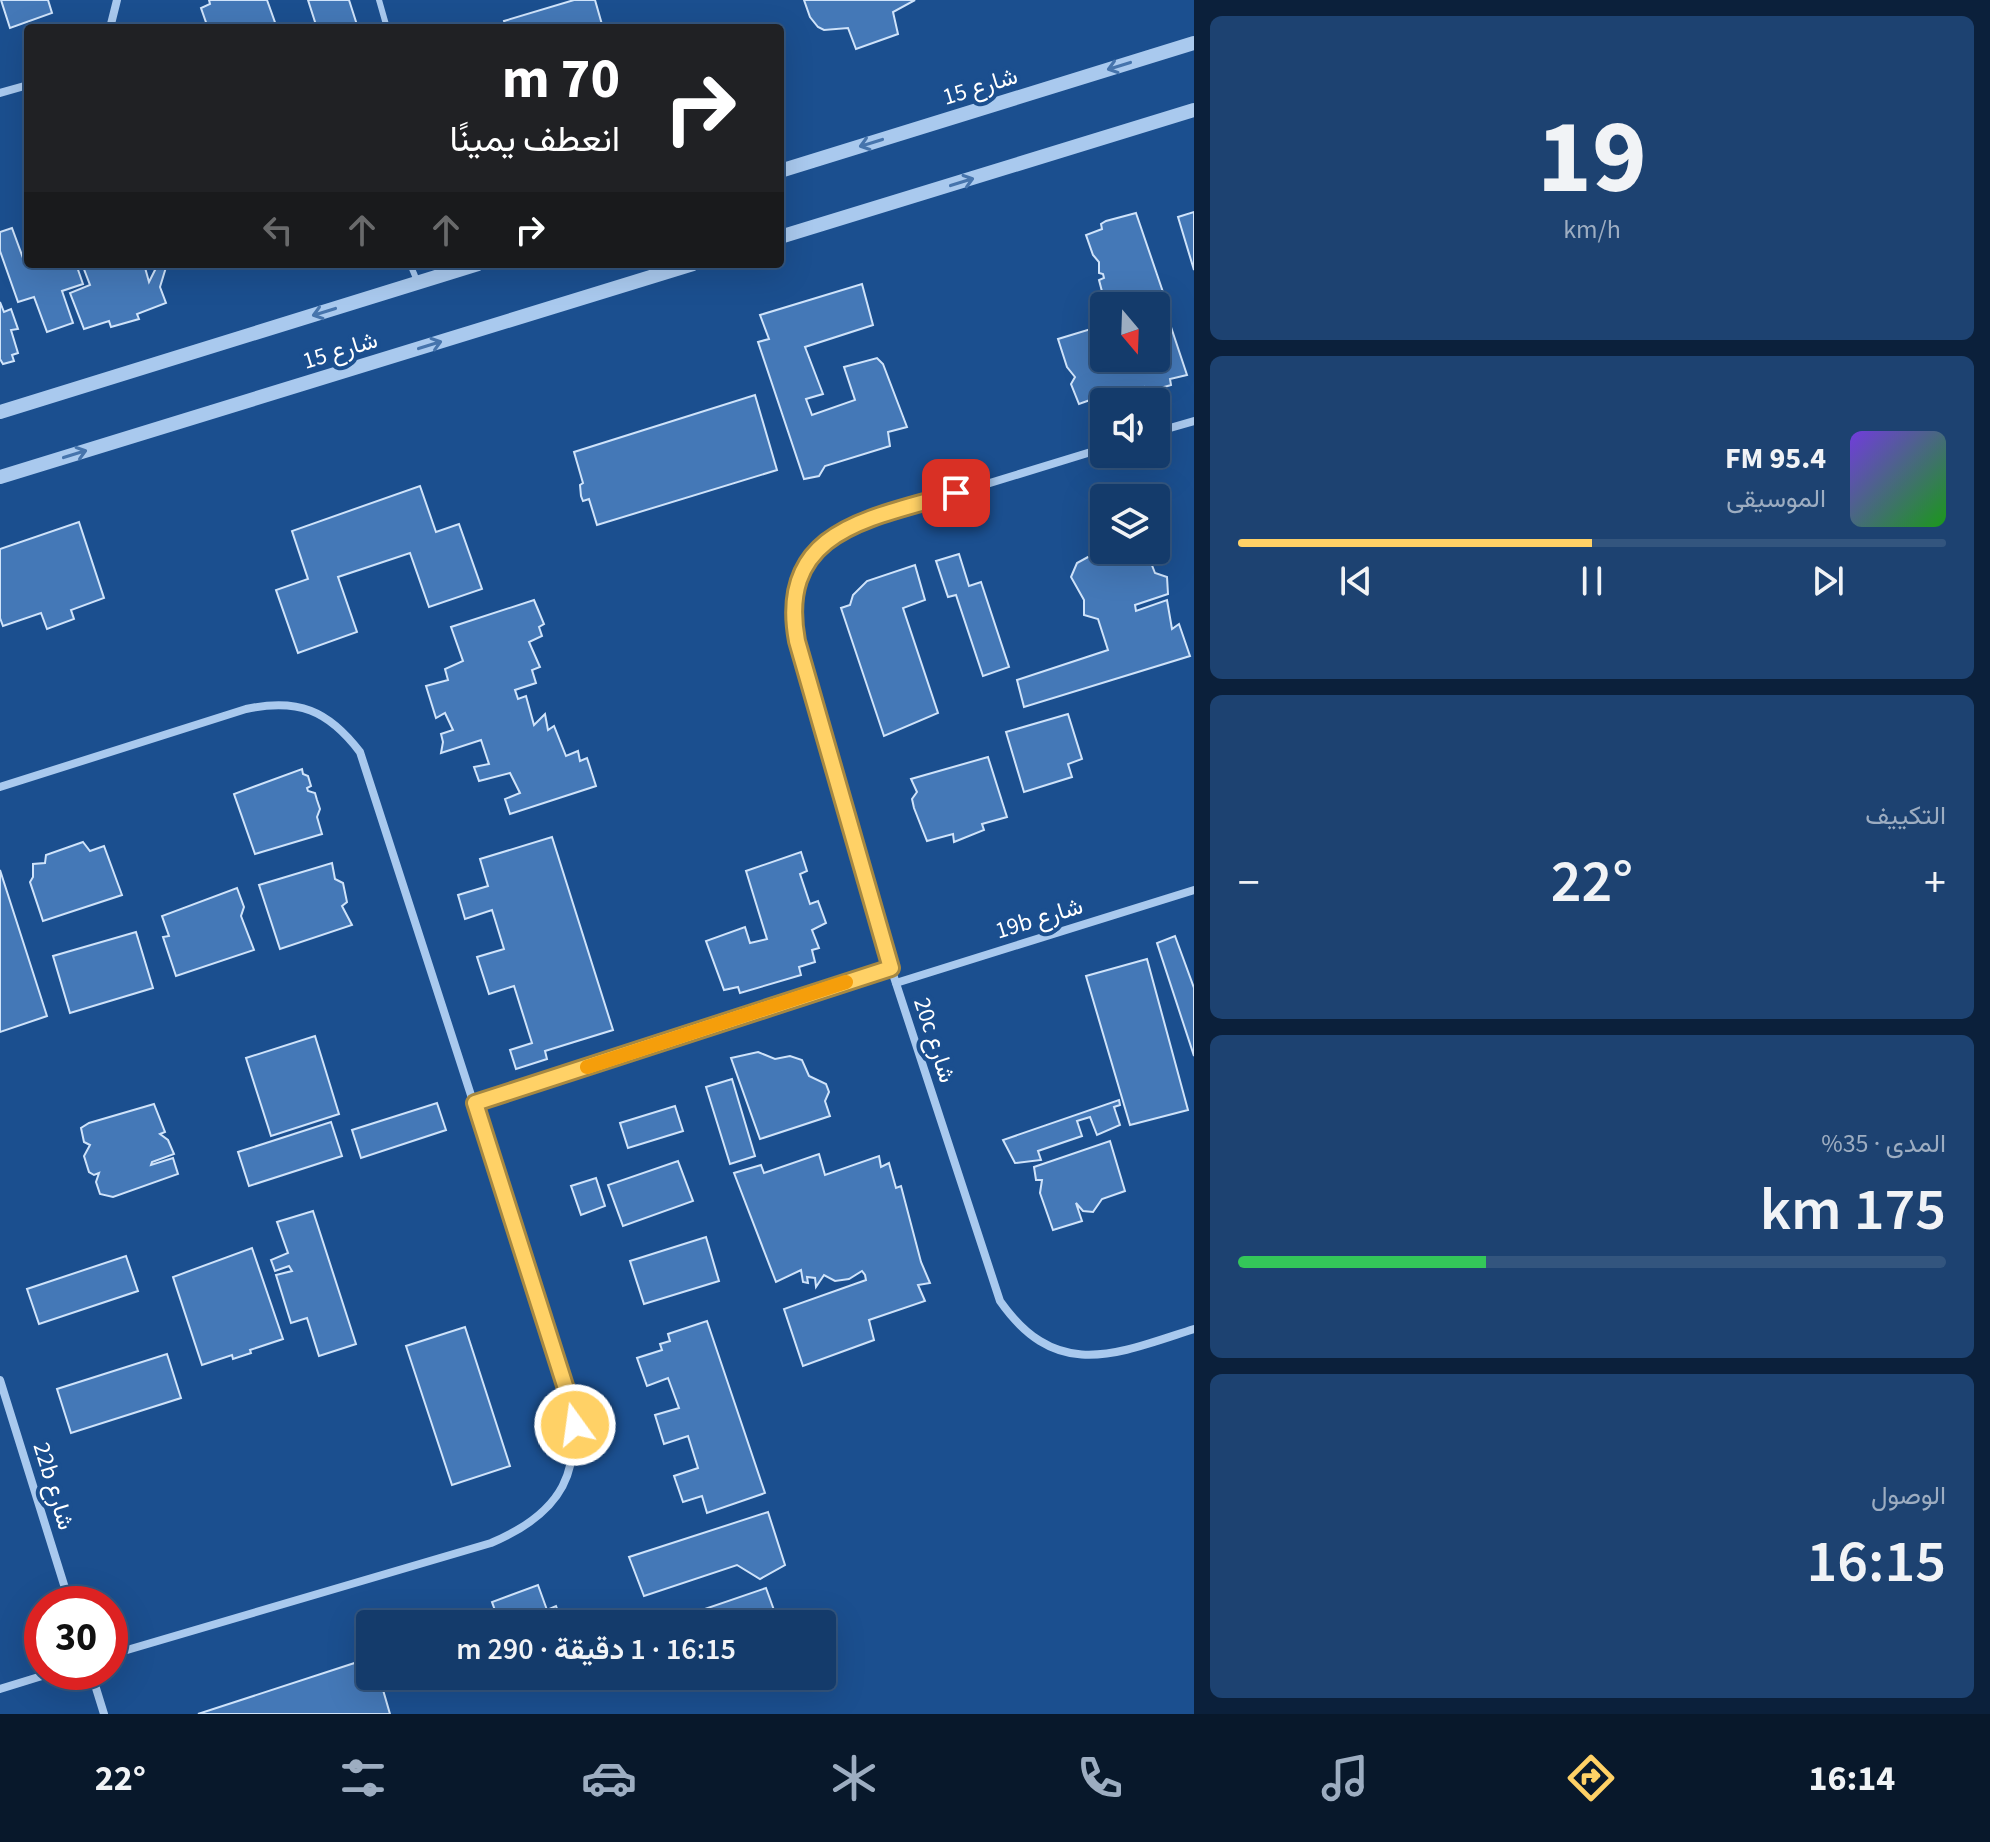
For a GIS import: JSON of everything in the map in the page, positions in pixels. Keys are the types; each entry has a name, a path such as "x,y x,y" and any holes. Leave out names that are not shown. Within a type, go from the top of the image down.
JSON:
{"street":[{"path":"111,24 117,0"},
{"name":"شارع 15","path":"784,170 1194,43"},
{"path":"0,93 24,86"},
{"path":"784,236 1194,110"},
{"name":"شارع 15","path":"0,412 465,268"},
{"name":"شارع 15","path":"0,477 680,268"},
{"path":"1170,428 1194,421"},
{"name":"20c شارع","path":"1090,452 846,527 827,539 800,576 794,597 793,619 891,968 1000,1301 1023,1329 1054,1349 1078,1355 1103,1356 1194,1329"},
{"path":"0,787 259,706 298,706 323,715 344,731 360,752 475,1103 575,1425 573,1457 563,1486 545,1512 520,1531 491,1543 128,1650"},
{"name":"19b شارع","path":"896,983 1194,890"},
{"name":"22b شارع","path":"0,1380 64,1586"},
{"path":"0,1689 24,1682"},
{"path":"97,1690 104,1714"}],"lane":[{"path":"379,0 386,24"},
{"path":"412,268 418,283"},
{"path":"475,1103 891,968"}],"building":[{"path":"1,0 48,0 52,13 10,28"},
{"path":"209,0 267,0 276,24 207,24 201,8 210,4"},
{"path":"308,0 349,0 357,24 316,24"},
{"path":"574,0 595,0 602,24 505,24 504,21"},
{"path":"804,0 915,0 893,12 898,34 856,49 848,28 824,30 818,27 810,17"},
{"path":"1194,212 1194,270 1178,217"},
{"path":"1136,213 1163,292 1102,292 1099,280 1104,278 1103,274 1099,273 1099,262 1086,235 1102,229 1101,224"},
{"path":"12,228 24,258 24,268 77,268 83,284 62,291 73,323 47,332 34,297 18,302 0,251 0,232"},
{"path":"84,268 145,268 149,282 156,268 166,268 160,287 166,303 137,314 139,319 111,327 109,321 84,329 70,293 90,285"},
{"path":"862,284 873,325 805,347 823,394 806,399 812,415 855,400 844,367 877,358 883,364 907,427 888,432 890,446 825,466 819,476 804,479 758,342 769,339 760,315"},
{"path":"0,302 4,312 11,309 18,329 11,330 18,353 12,355 14,361 3,364 0,359"},
{"path":"1170,324 1187,375 1170,379 1171,385 1161,388 1090,388 1090,400 1079,404 1071,384 1075,377 1067,367 1058,339 1090,329 1090,372 1170,372"},
{"path":"755,395 777,470 597,525 589,499 583,501 581,496 580,485 583,483 574,452"},
{"path":"420,486 436,532 459,524 482,589 429,607 410,553 338,577 357,632 298,653 276,590 308,579 292,531"},
{"path":"79,522 104,598 71,610 74,619 47,629 41,613 3,626 0,618 0,549"},
{"path":"959,554 969,586 981,582 1009,667 983,676 956,595 948,597 936,561"},
{"path":"1088,557 1090,564 1151,564 1155,573 1167,577 1168,594 1135,605 1136,611 1167,600 1172,629 1179,624 1190,656 1024,707 1017,680 1108,650 1098,619 1084,615 1084,600 1071,577 1077,563"},
{"path":"915,565 925,600 903,608 938,713 884,736 841,608 850,605 853,595 867,581"},
{"path":"534,600 544,624 539,627 542,636 529,642 540,667 532,670 536,683 515,690 518,699 526,696 534,725 545,714 548,730 554,726 566,756 578,751 580,761 587,758 596,786 510,814 505,799 520,793 510,773 479,781 474,767 489,764 481,740 441,753 441,734 453,730 445,713 436,718 426,686 448,680 445,669 463,661 451,627"},
{"path":"1068,714 1082,759 1068,764 1072,777 1024,792 1006,732"},
{"path":"988,757 1007,817 982,824 984,830 954,842 953,834 927,841 914,808 912,799 917,792 911,779"},
{"path":"302,769 311,786 307,788 308,791 315,793 320,809 317,817 322,834 255,854 234,794"},
{"path":"552,837 613,1030 545,1051 547,1059 516,1069 510,1050 532,1043 514,986 489,994 477,957 504,949 492,910 465,919 458,895 488,886 480,859"},
{"path":"83,842 90,851 104,846 122,895 43,921 30,882 33,864 45,863 46,855"},
{"path":"801,852 807,871 800,874 810,904 818,901 826,923 812,930 819,948 812,950 815,962 799,967 801,975 740,993 738,987 724,990 706,941 745,927 750,943 767,939 746,871"},
{"path":"332,863 335,879 343,883 347,902 342,906 352,925 280,949 259,885"},
{"path":"0,870 47,1016 0,1032"},
{"path":"237,888 244,907 241,916 254,950 176,976 163,937 169,936 162,916"},
{"path":"136,932 153,988 70,1013 53,956"},
{"path":"1175,936 1194,988 1194,1056 1157,943"},
{"path":"1147,959 1188,1110 1130,1125 1086,976"},
{"path":"315,1036 339,1114 271,1136 246,1058"},
{"path":"758,1052 775,1059 790,1056 802,1060 809,1076 826,1084 829,1092 825,1101 830,1116 760,1139 731,1058"},
{"path":"732,1079 755,1156 730,1164 706,1087"},
{"path":"1119,1100 1120,1105 1114,1107 1120,1125 1097,1135 1090,1117 1077,1121 1082,1136 1038,1151 1041,1160 1015,1163 1003,1140"},
{"path":"437,1103 446,1130 361,1158 352,1130"},
{"path":"154,1104 165,1132 160,1134 168,1140 174,1154 151,1165 173,1158 178,1174 113,1197 100,1194 96,1182 99,1173 94,1175 89,1172 84,1156 90,1145 84,1142 81,1128"},
{"path":"675,1106 683,1131 628,1148 620,1123"},
{"path":"331,1122 342,1156 249,1186 238,1152"},
{"path":"1110,1141 1125,1191 1102,1199 1093,1212 1083,1211 1076,1203 1082,1221 1053,1230 1040,1193 1042,1180 1036,1180 1034,1167"},
{"path":"819,1154 825,1175 879,1156 881,1167 889,1163 896,1188 901,1186 921,1262 930,1283 918,1285 925,1301 869,1320 874,1340 803,1366 784,1309 866,1280 865,1275 862,1271 849,1279 835,1281 824,1275 816,1287 815,1278 807,1277 808,1283 803,1282 801,1270 776,1282 734,1173 761,1165 764,1173"},
{"path":"678,1161 693,1201 623,1226 608,1185"},
{"path":"596,1178 605,1206 581,1215 571,1186"},
{"path":"313,1211 356,1344 319,1356 307,1318 291,1323 276,1275 292,1271 289,1266 275,1271 271,1260 288,1253 277,1222"},
{"path":"706,1237 719,1281 644,1304 630,1261"},
{"path":"252,1248 283,1339 233,1359 232,1355 202,1365 173,1277"},
{"path":"126,1256 138,1291 39,1324 27,1289"},
{"path":"707,1321 765,1493 707,1513 702,1496 683,1502 674,1476 698,1468 688,1436 664,1444 655,1415 679,1408 668,1378 647,1386 637,1358 662,1350 660,1344 670,1341 668,1334"},
{"path":"465,1327 510,1466 452,1485 406,1346"},
{"path":"167,1354 181,1398 71,1433 57,1389"},
{"path":"768,1512 785,1565 760,1579 737,1565 644,1596 629,1557"},
{"path":"538,1585 547,1610 495,1610 492,1602"},
{"path":"766,1588 774,1610 702,1610"},
{"path":"356,1663 356,1690 383,1690 390,1714 198,1714"}],"slow traffic":[{"path":"587,1067 846,982"}],"route":[{"path":"575,1425 475,1103 891,968 797,641 793,619 794,597 800,576 827,539 846,527 956,493"}]}
